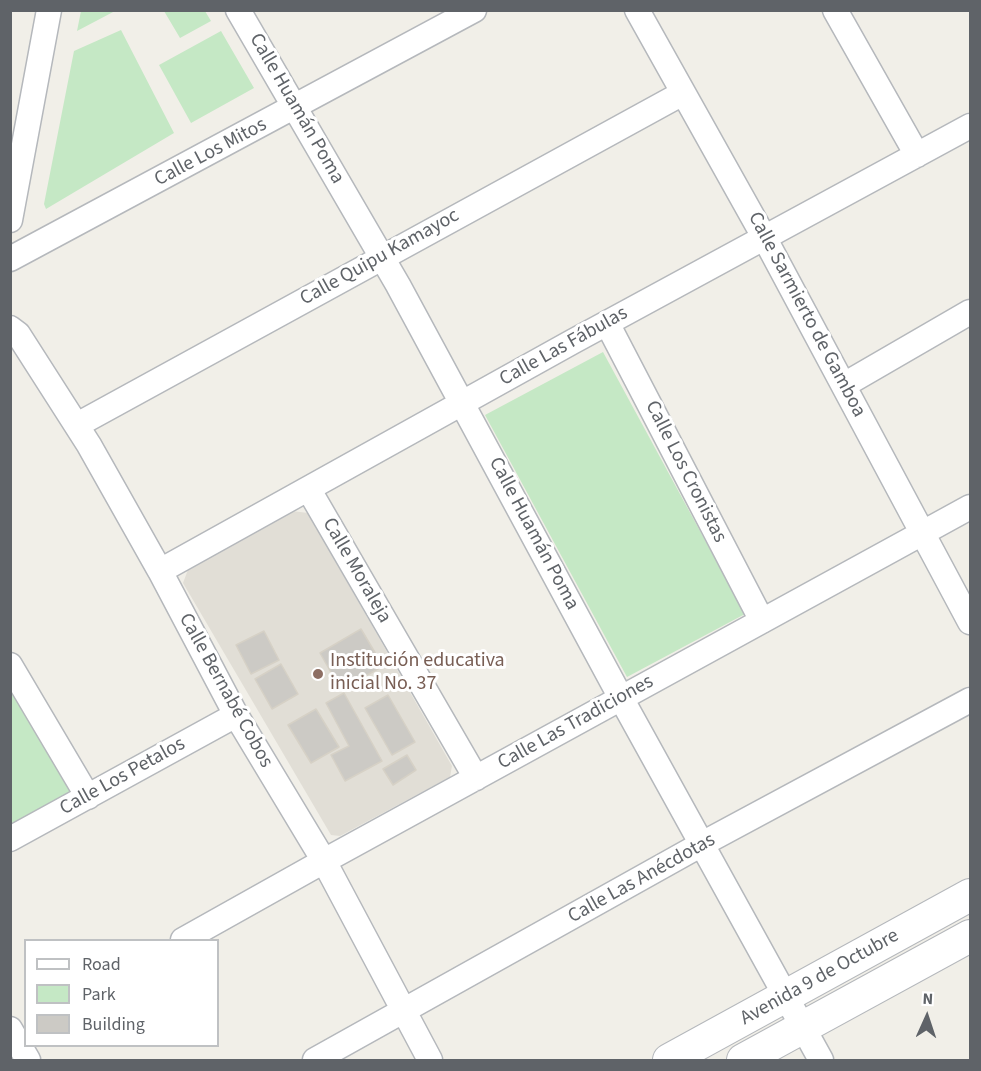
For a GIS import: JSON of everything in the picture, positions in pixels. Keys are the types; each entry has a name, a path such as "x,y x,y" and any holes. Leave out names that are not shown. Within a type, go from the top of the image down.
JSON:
{"street":[{"path":"10,220 49,10"},
{"name":"Calle Huamán Poma","path":"238,10 382,257 463,402 621,698 821,1060"},
{"name":"Calle Los Mitos","path":"10,259 474,10"},
{"name":"Calle Sarmierto de Gamboa","path":"637,10 764,237 970,622"},
{"path":"835,10 917,155"},
{"name":"Calle Quipu Kamayoc","path":"77,425 683,93"},
{"name":"Calle Las Fábulas","path":"160,572 463,402 970,126"},
{"path":"844,385 970,312"},
{"name":"Calle Los Cronistas","path":"608,323 762,621"},
{"name":"Calle Bernabé Cobos","path":"10,328 18,333 77,425 160,572 236,715 324,861 430,1060"},
{"name":"Calle Moraleja","path":"309,490 476,778"},
{"name":"Calle Las Tradiciones","path":"185,939 970,507"},
{"path":"10,665 88,796"},
{"name":"Calle Las Anécdotas","path":"315,1060 702,844 970,700"},
{"name":"Calle Los Petalos","path":"10,839 236,715"},
{"name":"Avenida 9 de Octubre","path":"669,1060 970,895"},
{"name":"Avenida 9 de Octubre","path":"743,1060 970,936"},
{"path":"17,1031 28,1060"}],"shaded area":[{"name":"Institución educativa inicial No. 37","path":"292,511 308,513 452,766 450,777 340,836 331,835 183,583 189,567"}],"green space":[{"path":"81,10 115,11 77,31"},
{"path":"164,11 205,11 211,21 180,38"},
{"path":"121,30 174,133 46,209 44,204 74,51"},
{"path":"221,31 254,88 191,123 159,65"},
{"path":"603,352 745,614 627,677 485,415"},
{"path":"10,680 75,793 10,829"}],"building":[{"path":"361,629 383,666 341,690 320,653"},
{"path":"264,631 279,660 251,674 236,645"},
{"path":"281,664 298,694 272,709 255,679"},
{"path":"344,693 382,761 345,781 331,755 349,746 326,703"},
{"path":"388,695 415,742 392,755 365,708"},
{"path":"316,709 339,747 311,763 288,725"},
{"path":"407,755 416,770 393,785 383,769"}],"place":[{"name":"Institución educativa inicial No. 37","path":"318,674"}]}
